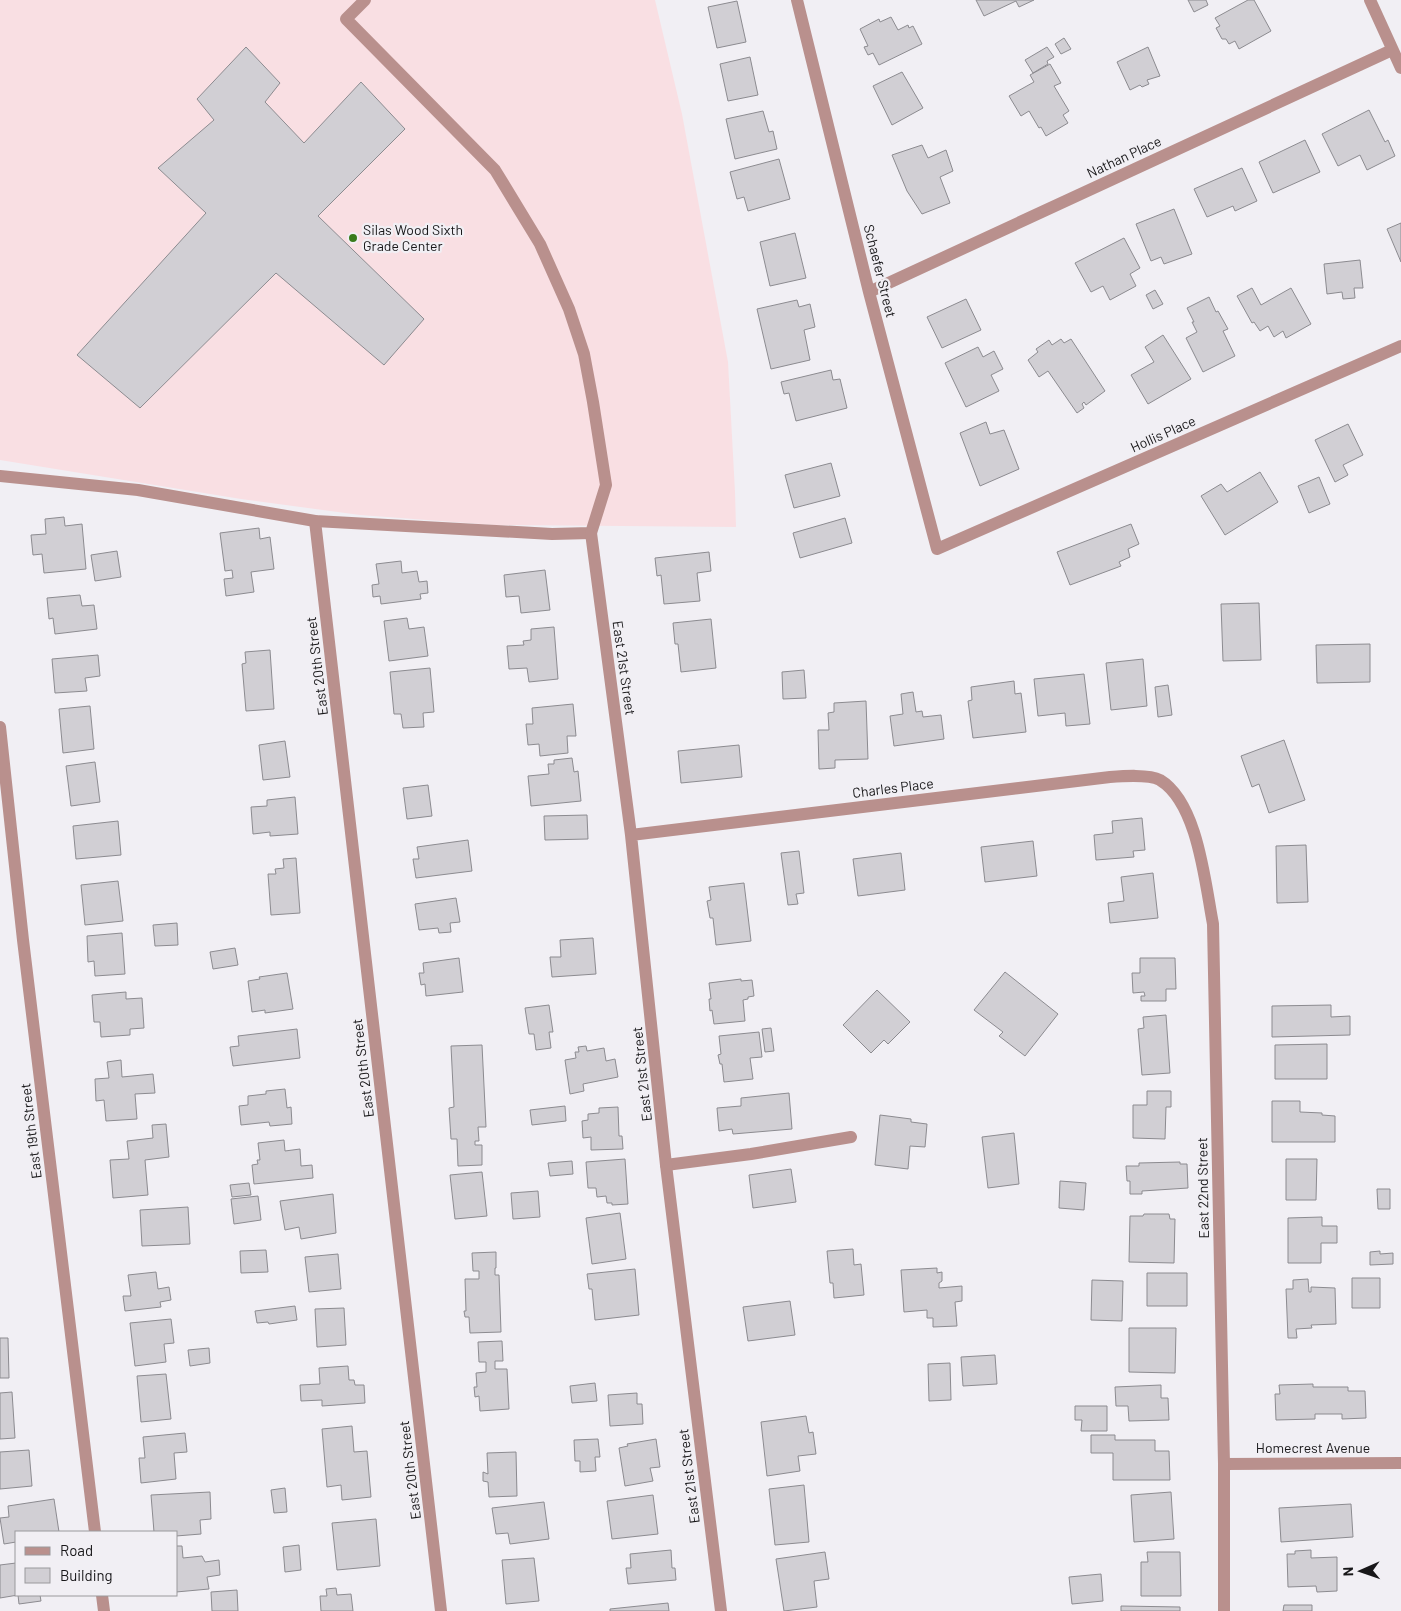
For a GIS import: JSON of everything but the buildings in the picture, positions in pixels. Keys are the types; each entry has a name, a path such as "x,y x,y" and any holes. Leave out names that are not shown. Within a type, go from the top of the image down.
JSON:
{"street":[{"path":"0,476 138,490 315,522 552,534 591,533 606,485 584,354 569,309 540,244 495,170 346,19 365,0"},
{"path":"1370,0 1401,68"},
{"name":"Schaefer Street","path":"800,1 869,292 937,549"},
{"name":"Nathan Place","path":"869,292 1392,50"},
{"name":"Hollis Place","path":"937,549 1401,346"},
{"name":"East 20th Street","path":"315,522 441,1611"},
{"name":"East 21st Street","path":"591,533 631,835 666,1165 721,1611"},
{"name":"East 19th Street","path":"0,727 24,950 95,1531"},
{"name":"Charles Place","path":"631,835 1110,777 1136,775 1159,779"},
{"name":"East 22nd Street","path":"1159,779 1174,792 1186,810 1197,842 1213,924 1224,1464 1224,1611"},
{"path":"666,1165 751,1154 850,1137"},
{"name":"Homecrest Avenue","path":"1224,1464 1401,1463"},
{"path":"102,1596 104,1611"}],"shaded area":[{"name":"Silas Wood Sixth Grade Center","path":"0,0 655,0 682,114 728,362 736,527 494,525 360,515 241,499 0,460"}],"place":[{"name":"Silas Wood Sixth Grade Center","path":"353,238"}]}
